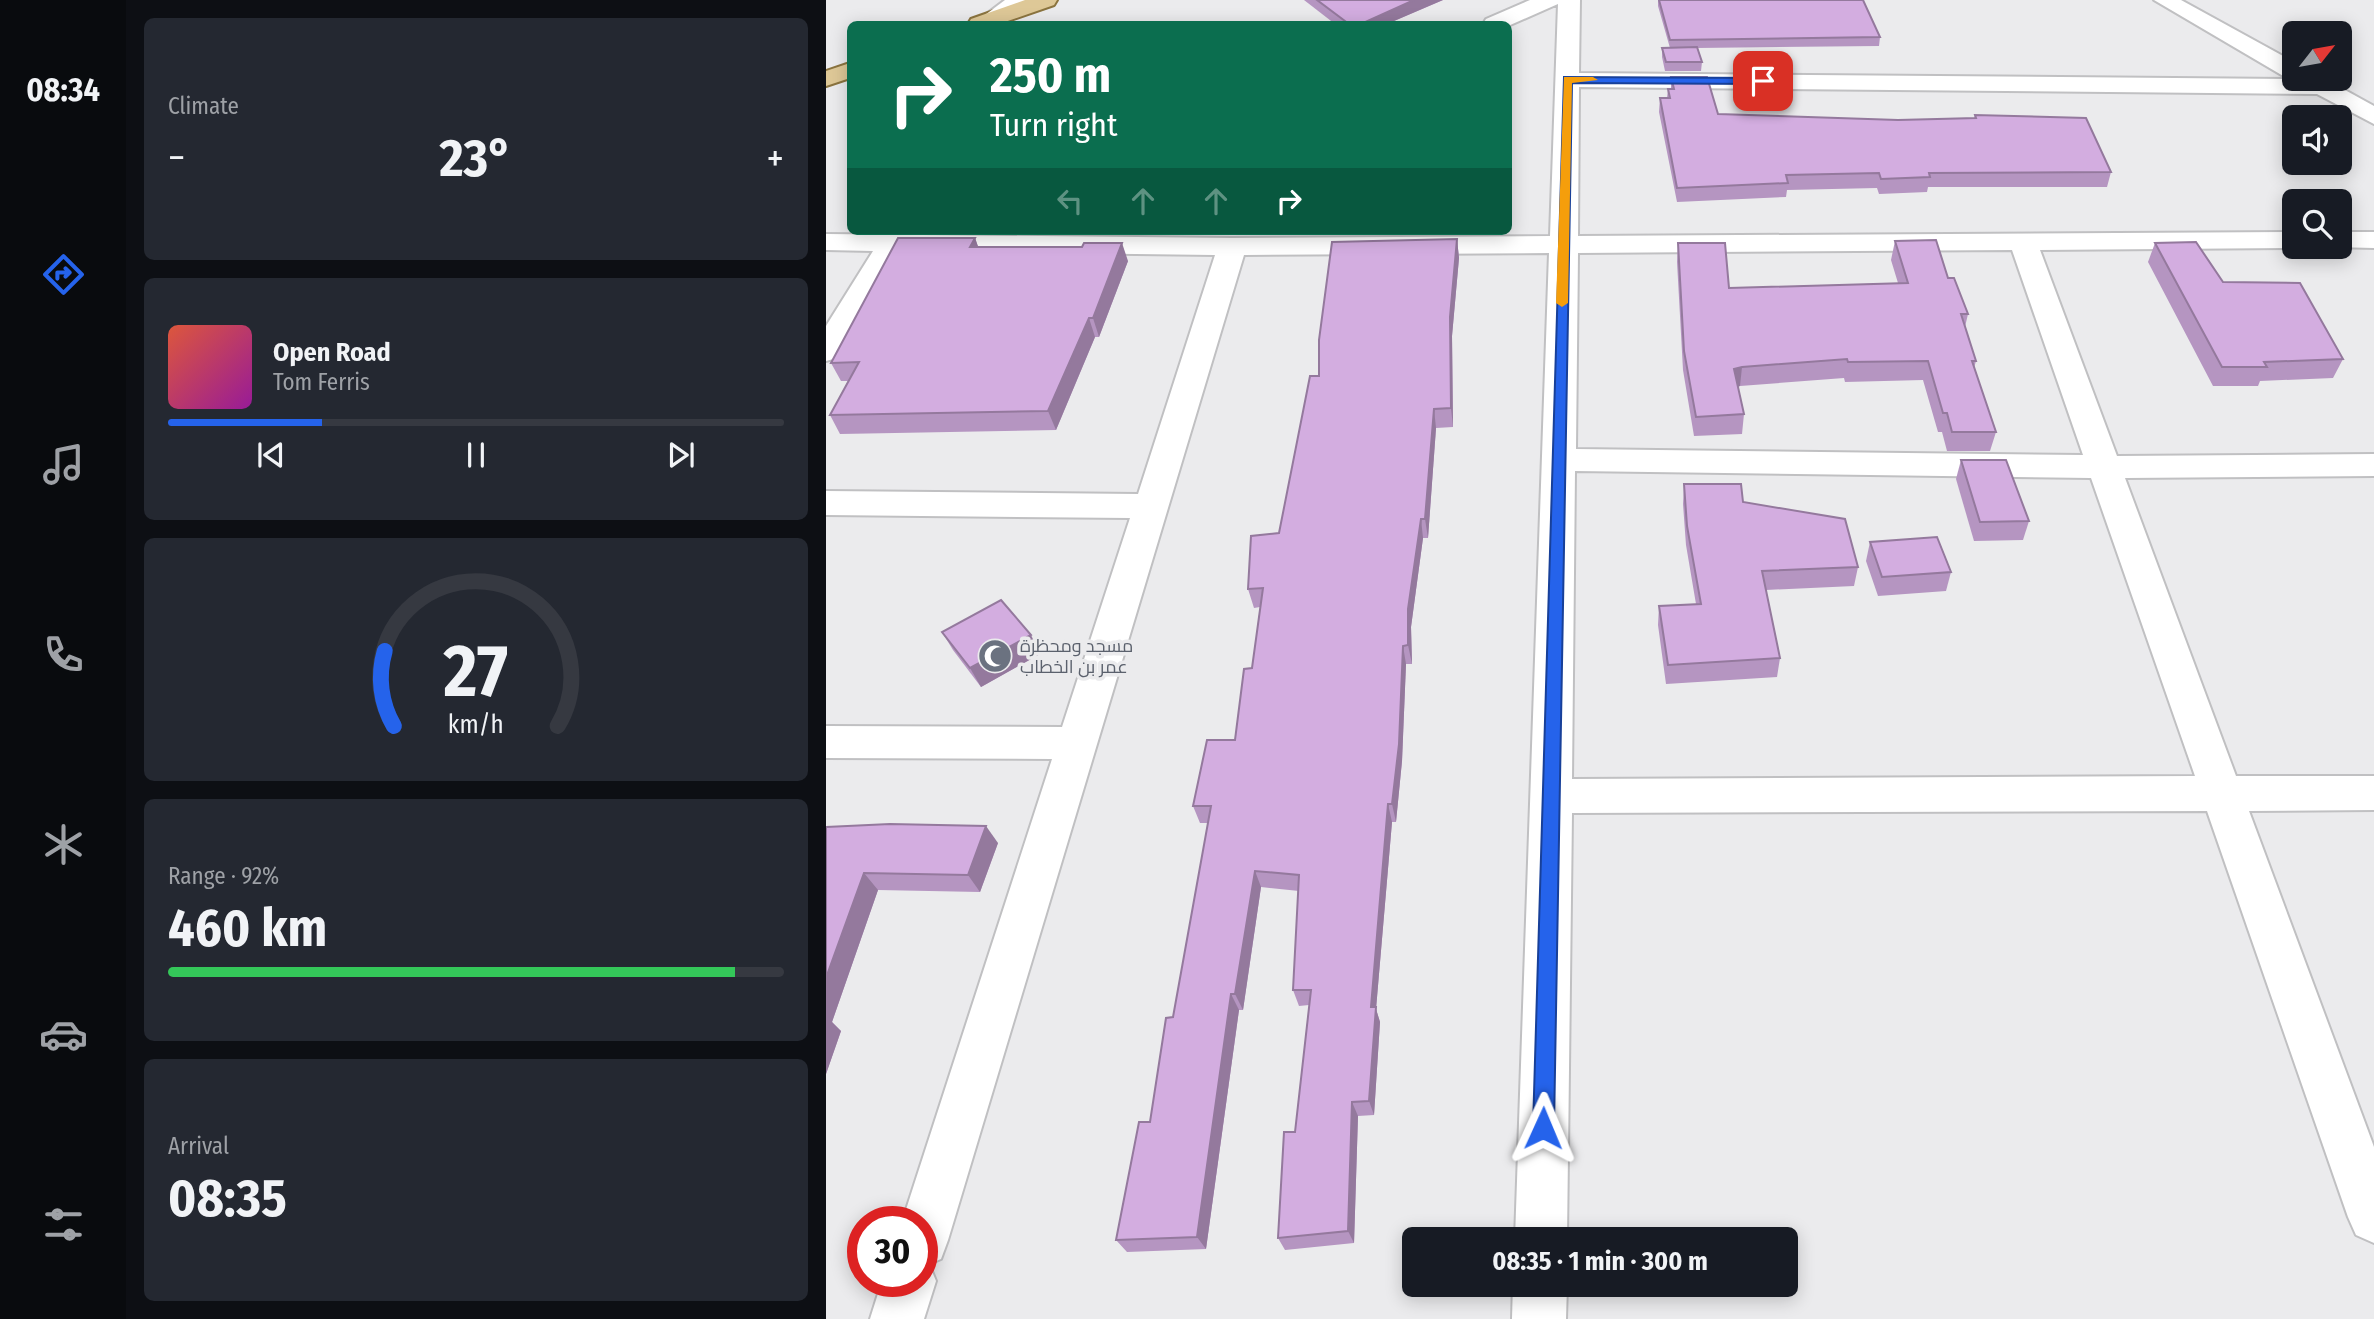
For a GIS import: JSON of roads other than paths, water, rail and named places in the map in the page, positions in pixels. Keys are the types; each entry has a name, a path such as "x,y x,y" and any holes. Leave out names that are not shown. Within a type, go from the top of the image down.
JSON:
{"main road":[{"path":"988,21 1046,0"},
{"path":"826,79 847,71"}],"street":[{"path":"986,21 1020,0"},
{"path":"1501,21 1549,0"},
{"path":"1541,1227 1569,0"},
{"path":"2165,0 2282,65"},
{"path":"1567,80 2282,83"},
{"path":"2329,91 2374,116"},
{"path":"826,242 892,243 1019,237 1232,247 2282,240"},
{"path":"2352,240 2374,240"},
{"path":"2023,242 2374,1217"},
{"path":"826,351 892,243"},
{"path":"933,1206 1232,247"},
{"path":"1559,460 2104,467 2374,465"},
{"path":"826,503 1152,506"},
{"path":"826,742 1077,743"},
{"path":"1551,796 2374,793"},
{"path":"898,1319 904,1297"},
{"path":"1539,1319 1540,1297"}],"place":[{"name":"مسجد ومحظرة عمر بن الخطاب","path":"995,656"}]}
